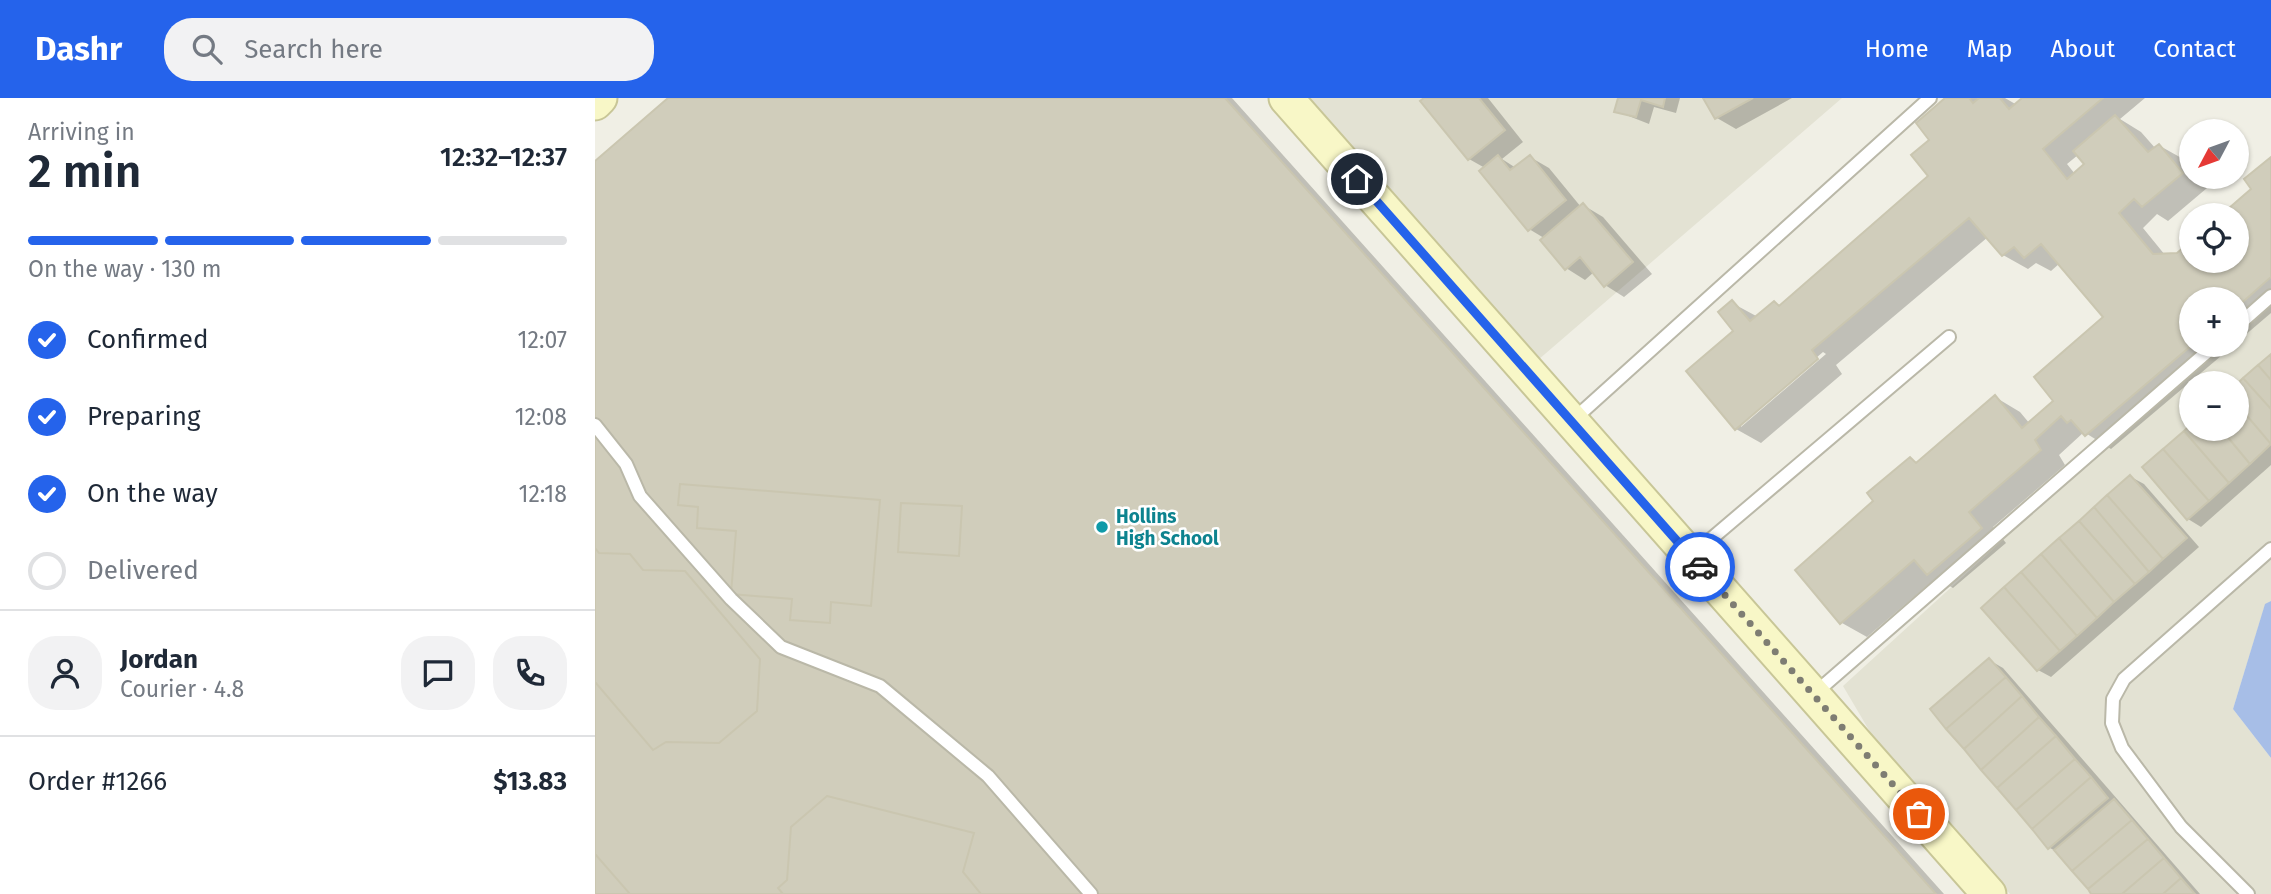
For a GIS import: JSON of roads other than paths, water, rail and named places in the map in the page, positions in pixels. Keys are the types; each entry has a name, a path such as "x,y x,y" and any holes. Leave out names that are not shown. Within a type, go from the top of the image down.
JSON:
{"street":[{"path":"595,103 600,98"},
{"path":"1286,98 1989,894"}],"lane":[{"path":"1571,421 1930,98"},
{"path":"2249,315 2271,296"},
{"path":"1691,557 1949,337"},
{"path":"1813,694 2201,357"},
{"path":"595,425 626,464 640,496 730,598 781,647 880,685 988,776 1091,894"},
{"path":"2248,894 2200,849 2122,748 2112,723 2113,699 2125,678 2271,549"}],"water":[{"path":"2271,601 2271,758 2233,709 2265,604"}],"place":[{"name":"Hollins High School","path":"1102,527"}]}
